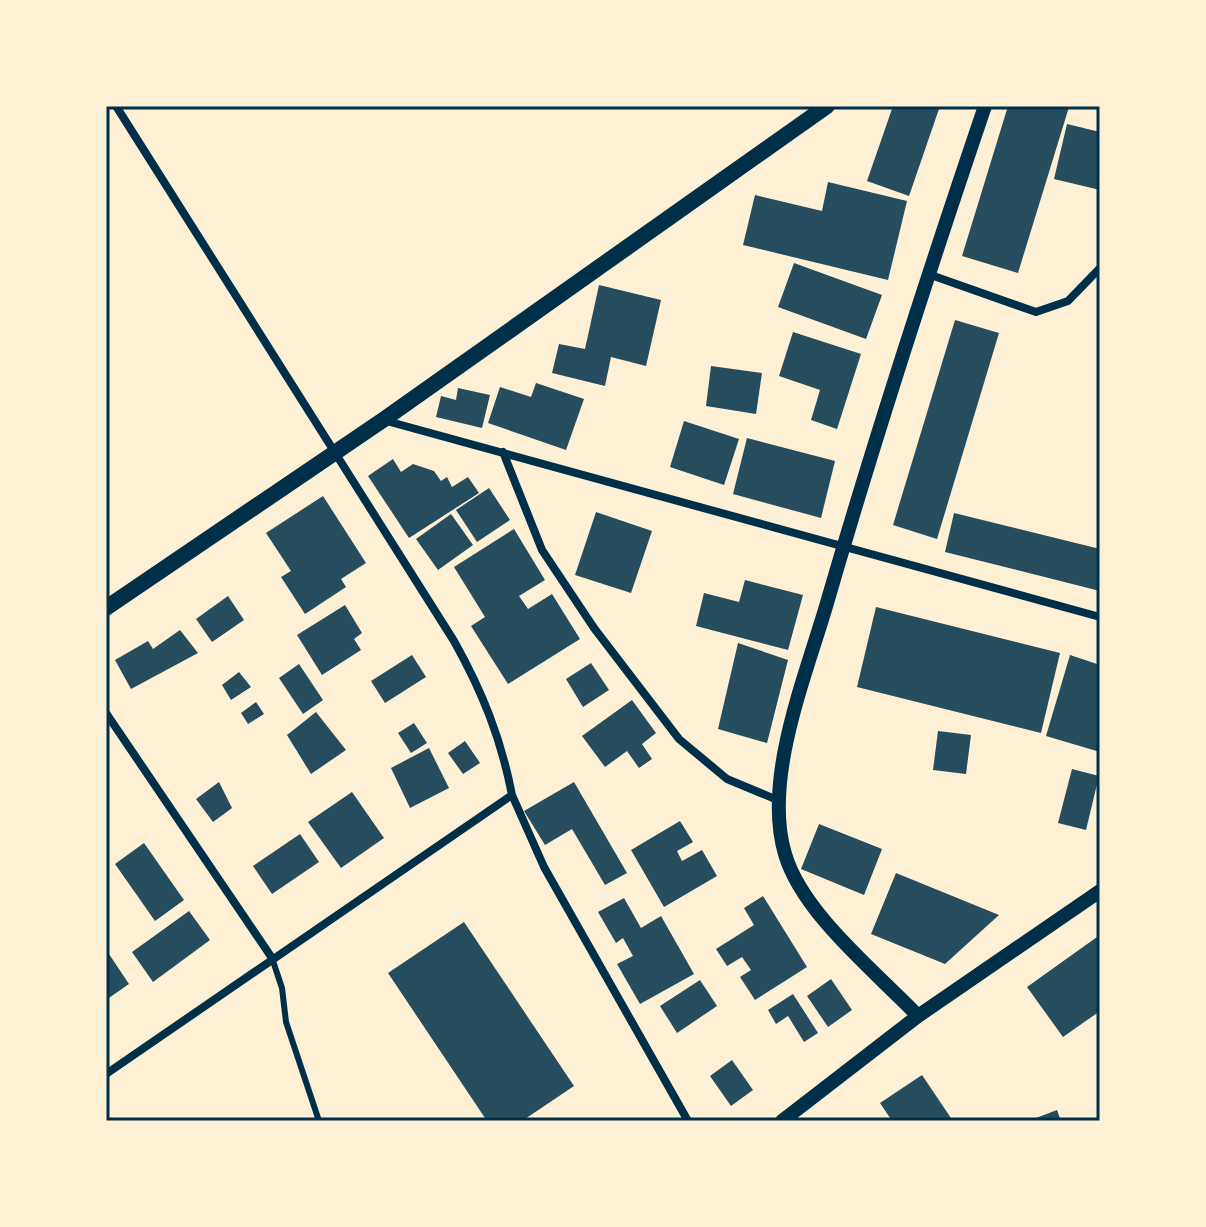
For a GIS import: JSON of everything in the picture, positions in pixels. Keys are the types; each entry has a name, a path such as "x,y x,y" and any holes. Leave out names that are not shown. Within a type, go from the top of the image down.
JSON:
{"main road":[{"path":"106,608 383,420 827,106"}],"street":[{"path":"116,106 454,641 482,691 503,750 512,795 544,867 688,1121"},
{"path":"918,1016 801,890 785,856 778,821 785,751 844,547 928,274 985,106"},
{"path":"928,274 1036,312 1068,301 1100,268"},
{"path":"383,420 844,547 956,574 1100,617"},
{"path":"503,452 542,550 594,628 679,739 727,779 780,801"},
{"path":"106,713 272,958"},
{"path":"106,1074 512,795"},
{"path":"782,1121 918,1016 1100,891"}],"lane":[{"path":"272,958 282,988 286,1022 319,1121"}],"building":[{"path":"893,106 940,106 909,196 867,181"},
{"path":"1008,106 1069,107 1018,273 962,256"},
{"path":"1067,124 1100,132 1100,190 1054,179"},
{"path":"828,182 907,201 888,280 743,245 755,195 822,211"},
{"path":"794,263 882,295 866,339 778,307"},
{"path":"599,285 661,300 646,366 611,357 605,386 552,373 559,344 585,349"},
{"path":"955,320 999,333 937,539 893,525"},
{"path":"793,332 861,354 837,429 811,420 820,390 779,376"},
{"path":"711,366 762,373 756,414 706,406"},
{"path":"536,383 584,399 566,450 488,423 500,387 531,397"},
{"path":"458,388 490,395 482,428 436,417 441,396 456,400"},
{"path":"684,421 739,439 724,485 670,467"},
{"path":"747,438 835,461 821,518 733,494"},
{"path":"393,459 401,472 413,464 434,471 441,481 447,477 452,487 468,477 479,493 409,538 368,476"},
{"path":"489,488 510,520 477,542 456,510"},
{"path":"323,496 366,563 341,579 346,587 305,614 281,577 291,571 266,533"},
{"path":"596,512 652,531 631,593 575,575"},
{"path":"954,513 1100,549 1100,591 945,552"},
{"path":"451,514 473,545 438,570 416,539"},
{"path":"514,529 545,580 519,596 528,609 552,594 580,639 508,684 471,626 485,617 454,567"},
{"path":"745,580 803,595 788,650 696,626 704,593 739,602"},
{"path":"228,596 244,620 212,642 196,619"},
{"path":"345,605 362,633 354,639 361,650 322,675 297,635"},
{"path":"876,607 1060,653 1041,733 857,687"},
{"path":"180,630 198,653 131,689 115,660 148,641 153,649"},
{"path":"738,643 788,660 767,743 718,729"},
{"path":"412,655 426,677 385,703 371,681"},
{"path":"1070,655 1100,665 1100,752 1046,736"},
{"path":"591,663 609,690 583,707 566,679"},
{"path":"299,664 323,700 303,714 279,678"},
{"path":"239,672 251,687 231,700 222,685"},
{"path":"632,700 656,733 642,744 652,759 639,768 627,751 605,767 582,736"},
{"path":"256,702 264,714 248,724 241,713"},
{"path":"316,712 346,750 311,774 287,735"},
{"path":"414,723 427,743 411,753 398,733"},
{"path":"938,731 971,735 966,774 933,770"},
{"path":"465,741 480,763 463,774 448,753"},
{"path":"429,748 449,788 410,808 391,768"},
{"path":"1072,769 1099,776 1086,830 1058,823"},
{"path":"219,782 232,808 213,822 196,799"},
{"path":"574,782 627,873 605,885 572,829 545,845 524,811"},
{"path":"352,792 384,838 341,868 308,822"},
{"path":"680,821 693,842 677,851 682,861 702,850 717,876 664,907 631,850"},
{"path":"819,824 882,849 864,895 801,869"},
{"path":"300,834 319,862 272,894 253,866"},
{"path":"144,843 184,900 155,921 115,864"},
{"path":"896,873 999,915 945,964 871,934"},
{"path":"763,896 807,967 755,1000 740,977 751,970 742,957 727,966 716,949 754,925 744,908"},
{"path":"624,898 641,928 661,916 694,974 640,1004 617,964 633,956 623,938 616,943 598,912"},
{"path":"189,911 210,940 153,982 132,952"},
{"path":"464,922 574,1086 522,1121 487,1121 388,973"},
{"path":"1097,937 1100,1011 1063,1037 1027,987"},
{"path":"109,954 129,984 106,1000 106,957"},
{"path":"831,979 852,1010 828,1027 807,996"},
{"path":"700,980 717,1006 677,1033 660,1006"},
{"path":"793,994 818,1033 804,1042 788,1016 776,1024 768,1010"},
{"path":"732,1060 753,1090 731,1106 710,1076"},
{"path":"922,1075 953,1121 892,1121 880,1103"},
{"path":"1057,1110 1061,1121 1028,1121"}]}
